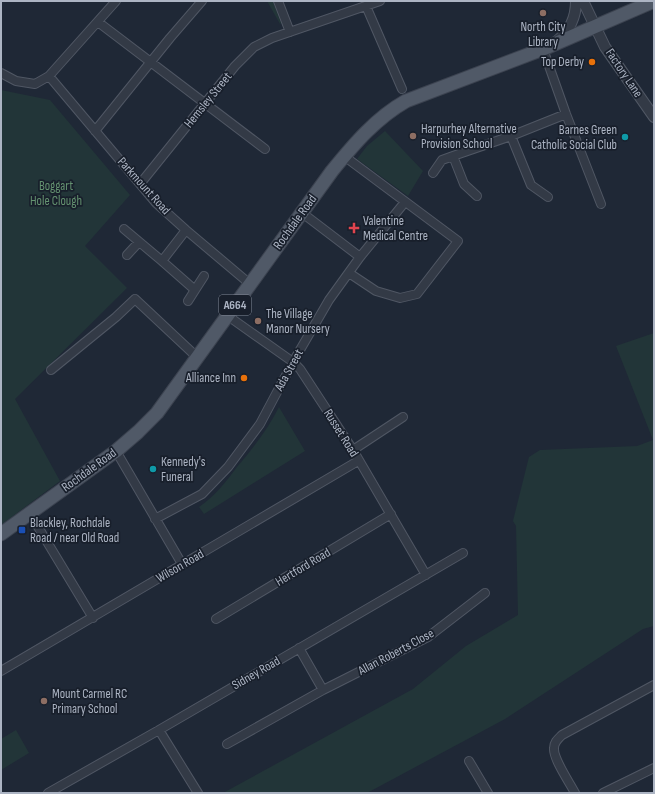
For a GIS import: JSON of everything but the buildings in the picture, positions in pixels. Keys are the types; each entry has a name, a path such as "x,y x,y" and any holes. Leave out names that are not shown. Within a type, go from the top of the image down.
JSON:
{"main road":[{"name":"Rochdale Road","path":"1,534 29,512 116,451 157,413 198,358 301,212 344,156 360,138 392,109 406,101 546,48 654,1"}],"street":[{"path":"1,73 16,81 35,84 49,76 116,1"},
{"path":"95,131 150,62 202,1"},
{"path":"278,1 290,32"},
{"name":"Hemsley Street","path":"140,184 235,66 254,47 272,38 380,1"},
{"path":"576,1 575,15 572,24 562,37 546,48 566,114 601,204"},
{"name":"Factory Lane","path":"583,1 609,52 654,117"},
{"path":"366,6 402,89"},
{"path":"98,22 265,149"},
{"name":"Parkmount Road","path":"49,76 156,203 250,284"},
{"path":"433,173 442,160 512,136 566,114"},
{"path":"512,136 531,185 548,197"},
{"path":"344,156 458,241 417,294 400,298 376,291 349,273"},
{"path":"453,156 464,184 476,196"},
{"name":"Ada Street","path":"156,519 202,494 228,467 260,424 293,362 329,300 360,257 405,202"},
{"path":"301,212 360,257"},
{"path":"124,229 195,290"},
{"path":"162,261 186,230"},
{"path":"127,255 139,242"},
{"path":"188,301 204,276"},
{"path":"51,370 116,317 135,299 198,358"},
{"name":"Russet Road","path":"228,316 293,362 300,369 353,450 358,461 426,575"},
{"path":"353,450 403,417"},
{"path":"116,451 182,564"},
{"name":"Wilson Road","path":"1,671 358,461"},
{"path":"29,512 93,618"},
{"name":"Hertford Road","path":"216,619 391,514"},
{"name":"Sidney Road","path":"48,793 463,553"},
{"name":"Allan Roberts Close","path":"227,744 323,690 428,637 485,593"},
{"path":"299,648 323,690"},
{"path":"575,793 556,758 553,749 556,741 562,735 654,685"},
{"path":"159,730 198,793"},
{"path":"469,760 488,793"},
{"path":"603,793 654,768"}],"green space":[{"path":"267,1 273,1 281,23 280,24"},
{"name":"Boggart Hole Clough","path":"1,90 50,100 130,195 85,246 127,288 15,399 60,481 1,525"},
{"path":"385,131 423,171 408,196 357,159 367,146"},
{"path":"654,333 654,626 643,629 505,719 367,793 223,793 413,689 466,646 518,615 516,526 513,521 529,457 540,450 637,446 653,440 616,346"},
{"path":"279,407 305,451 204,514 199,507 205,503 229,478 260,438"},
{"path":"16,730 29,753 1,770 1,739"}],"place":[{"name":"North City Library","path":"543,13"},
{"name":"Top Derby","path":"592,62"},
{"name":"Harpurhey Alternative Provision School","path":"413,136"},
{"name":"Barnes Green Catholic Social Club","path":"625,137"},
{"name":"Valentine Medical Centre","path":"354,228"},
{"name":"The Village Manor Nursery","path":"258,321"},
{"name":"Alliance Inn","path":"244,378"},
{"name":"Kennedy's Funeral","path":"153,469"},
{"name":"Blackley, Rochdale Road / near Old Road","path":"22,530"},
{"name":"Mount Carmel RC Primary School","path":"44,701"}]}
